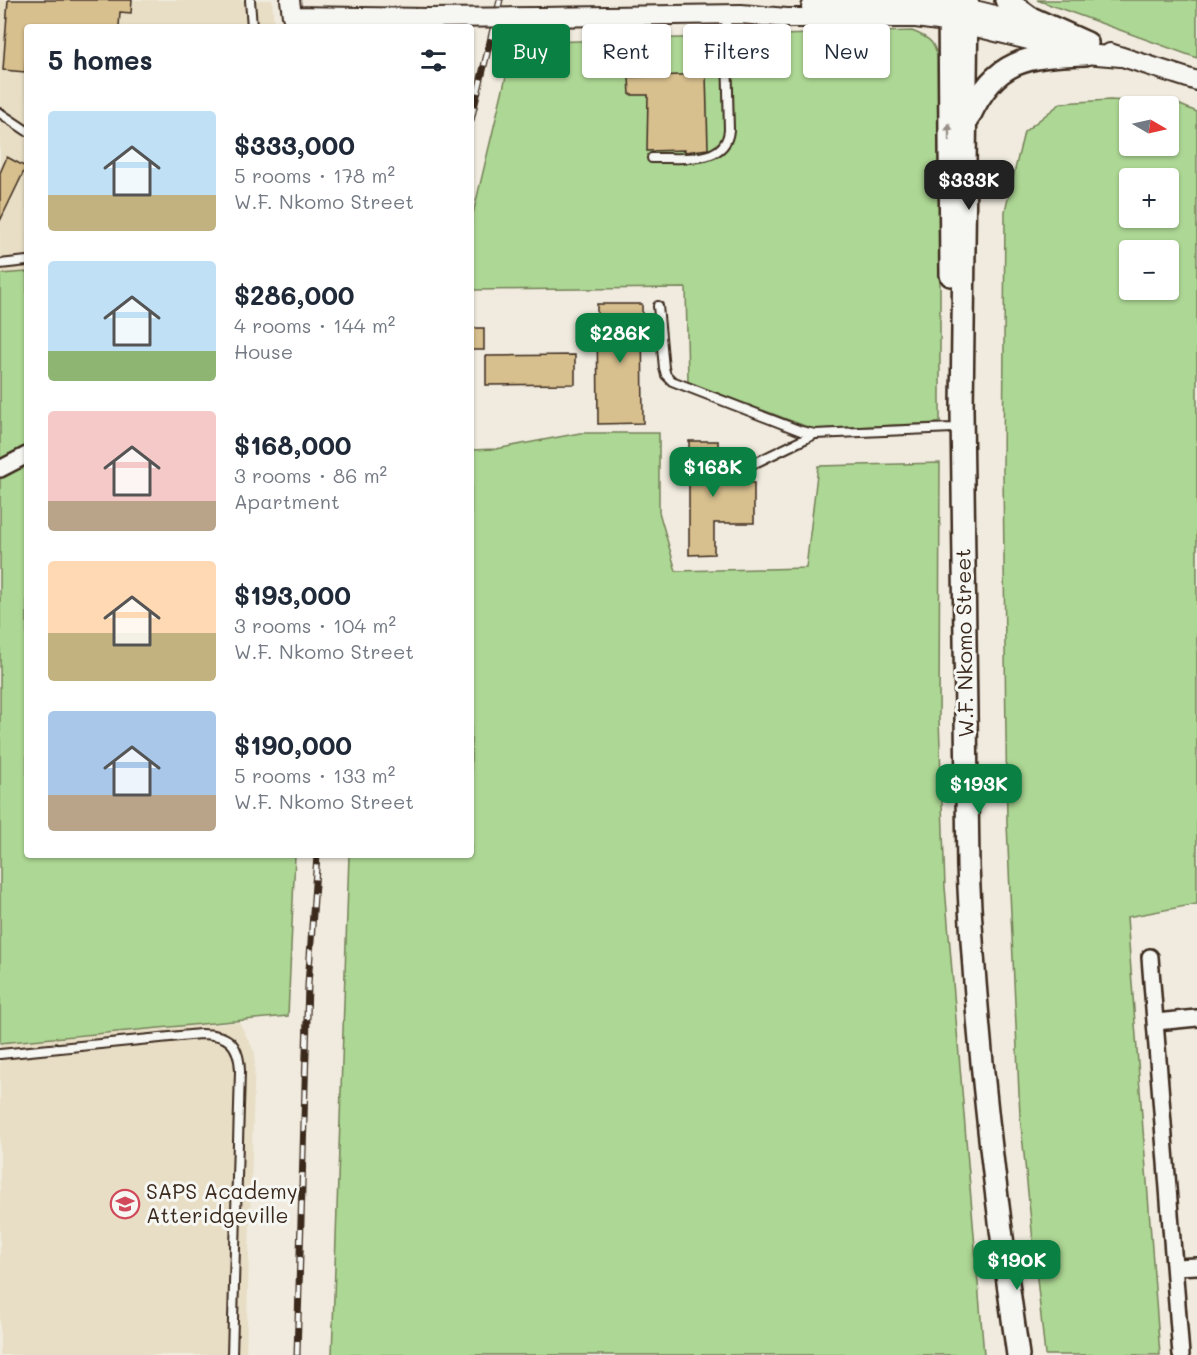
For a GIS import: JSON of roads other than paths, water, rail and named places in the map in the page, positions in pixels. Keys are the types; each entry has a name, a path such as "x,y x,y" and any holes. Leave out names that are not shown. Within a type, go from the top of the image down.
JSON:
{"main road":[{"path":"1006,0 1029,17 1086,48"},
{"name":"W.F. Nkomo Street","path":"958,10 966,121 958,427 963,952 1004,1355"},
{"name":"W.F. Nkomo Street","path":"958,10 949,188 958,427 971,942 999,1221 1018,1355"},
{"path":"966,121 983,90 998,74 1014,63 1086,48"}],"street":[{"path":"292,14 429,18 734,14 786,18 916,18 958,10 1197,81"},
{"path":"0,469 24,457"},
{"path":"1150,957 1181,1355"},
{"path":"1155,1022 1197,1018"},
{"path":"1175,1267 1197,1266"}],"lane":[{"path":"249,0 252,24"},
{"path":"652,158 710,156 719,151 727,141 734,14"},
{"path":"0,113 24,129"},
{"path":"0,264 24,261"},
{"path":"658,306 664,368 666,375 672,381 801,431 815,434 958,427"},
{"path":"755,463 815,434"},
{"path":"0,1054 200,1034 219,1035 232,1044 240,1058 240,1077 232,1355"}],"railway":[{"path":"474,108 500,0"},
{"path":"297,1355 308,985 317,858"}],"place":[{"name":"SAPS Academy Atteridgeville","path":"125,1204"}]}
